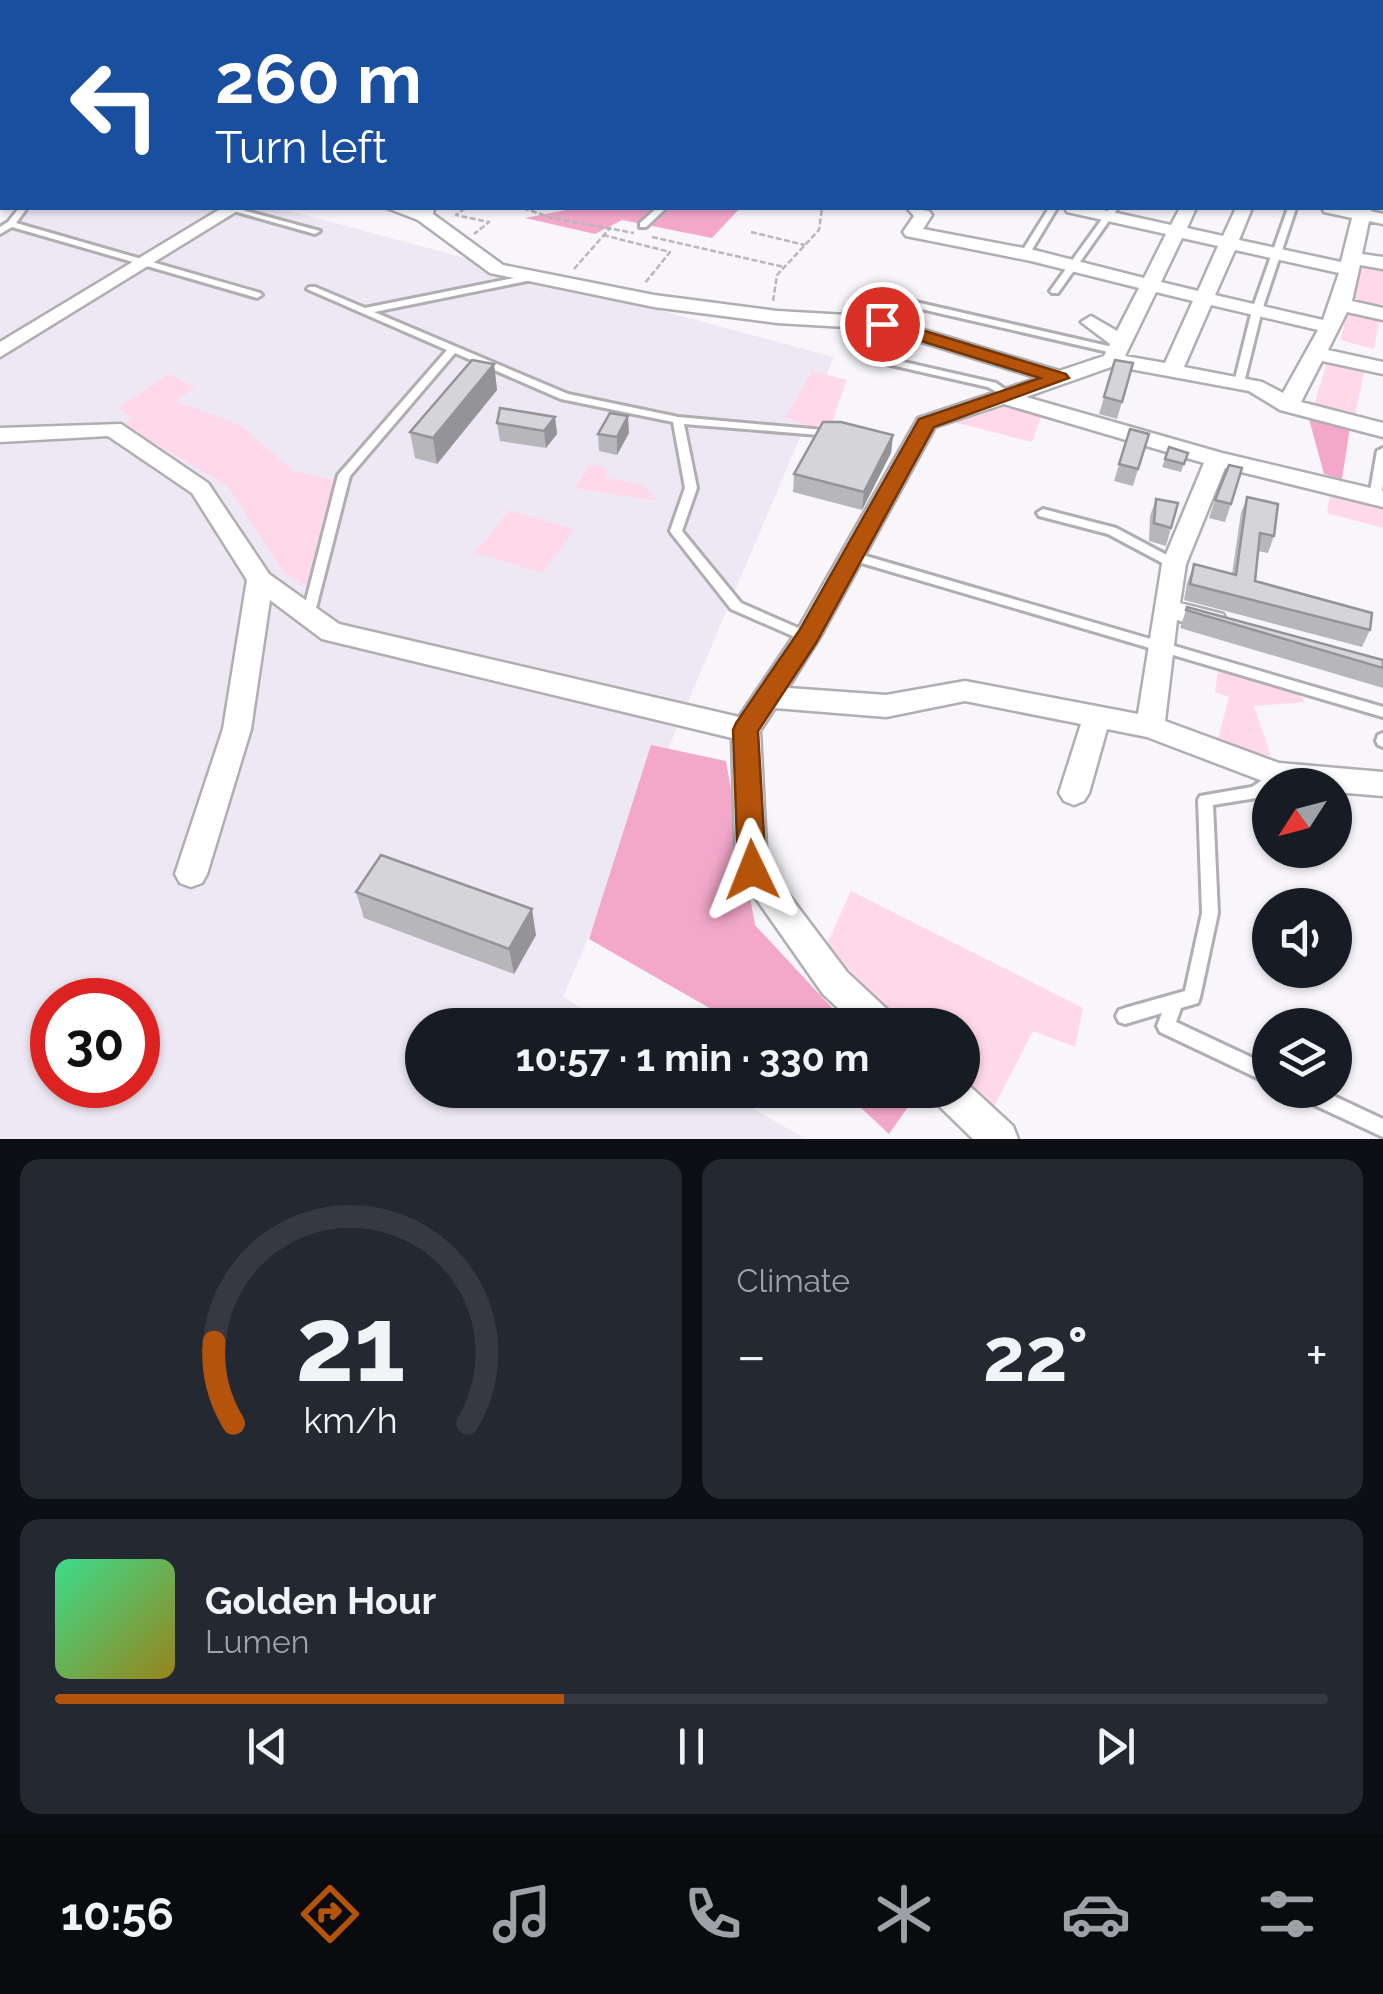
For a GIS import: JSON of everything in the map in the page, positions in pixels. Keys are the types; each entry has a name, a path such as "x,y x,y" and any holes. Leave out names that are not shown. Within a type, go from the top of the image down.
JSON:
{"street":[{"path":"0,351 227,210"},
{"path":"917,210 923,216 912,232 1044,257 1072,267 1329,327"},
{"path":"1115,356 1187,210"},
{"path":"1172,370 1243,210"},
{"path":"1288,405 1341,304 1370,214 1343,210"},
{"path":"425,212 497,269 631,296 771,316 882,324 1060,378"},
{"path":"1112,212 1278,254 1351,264 1383,263"},
{"path":"1341,304 1383,314"},
{"path":"1090,322 1120,342 1115,356"},
{"path":"1315,353 1383,368"},
{"path":"862,1008 835,982 752,870 746,730 808,637 852,556 901,448 926,424 1115,356 1254,386 1288,405 1383,430"},
{"path":"1006,396 1217,460 1379,498"},
{"path":"0,435 113,429 200,488 260,580 331,632 746,730"},
{"path":"1150,727 1174,564 1217,460"},
{"path":"190,874 237,729 260,580"},
{"path":"1166,608 1238,627"},
{"path":"767,697 886,706 966,691 1150,727 1259,768"},
{"path":"1074,793 1097,716"},
{"path":"1352,781 1383,784"},
{"path":"967,1108 1000,1139"}],"lane":[{"path":"0,231 22,210"},
{"path":"237,210 314,231"},
{"path":"643,225 660,210"},
{"path":"1024,256 1052,210"},
{"path":"1239,384 1257,310 1291,210"},
{"path":"1054,291 1112,212"},
{"path":"11,224 257,295"},
{"path":"364,311 534,277"},
{"path":"312,289 564,397 678,420 837,433"},
{"path":"898,301 1115,356"},
{"path":"308,616 344,475 452,349"},
{"path":"873,358 992,385 1006,396"},
{"path":"678,420 692,488 676,532 736,606 808,637"},
{"path":"1379,498 1383,451"},
{"path":"1043,513 1112,531 1174,564"},
{"path":"852,556 1383,712"},
{"path":"1124,1016 1192,997 1210,913 1205,800 1252,793"},
{"path":"1175,1002 1166,1026 1252,1067"},
{"path":"1340,1108 1383,1128"}],"path":[{"path":"462,244 489,222 456,215 463,210"},
{"path":"529,210 784,267"},
{"path":"771,316 777,274 819,230 822,210"},
{"path":"562,282 610,227"},
{"path":"751,232 805,245"},
{"path":"603,235 670,252 631,296"}],"shaded area":[{"path":"33,210 286,210 834,357 563,997 581,1008 405,1008 405,1108 752,1108 806,1139 0,1139 0,227"},
{"path":"566,210 738,210 712,238 622,220 595,234 525,218"},
{"path":"1368,262 1383,266 1383,302 1374,349 1340,340 1360,265"},
{"path":"1327,362 1364,371 1355,416 1314,405"},
{"path":"812,371 847,380 832,422 811,427 785,418"},
{"path":"169,374 195,387 176,401 242,426 293,471 334,480 306,586 284,574 228,486 122,424 132,419 118,407"},
{"path":"998,404 1041,417 1032,442 949,421"},
{"path":"1309,419 1350,427 1342,479 1324,474"},
{"path":"589,464 607,468 606,478 642,485 658,501 575,488"},
{"path":"1330,494 1383,507 1383,528 1327,513"},
{"path":"509,510 574,529 543,573 475,553"},
{"path":"1218,671 1299,694 1305,702 1254,706 1271,756 1217,742 1229,697 1215,692"},
{"path":"651,745 726,761 755,925 832,1008 709,1008 589,939"},
{"path":"851,891 1083,1008 1075,1047 1033,1031 990,1115 980,1105 980,1008 886,1008 826,946"},
{"path":"861,1108 907,1108 889,1134"}],"building":[{"path":"472,360 494,364 433,438 410,432"},
{"path":"1115,360 1133,363 1122,402 1104,397"},
{"path":"500,408 555,417 544,431 497,423"},
{"path":"610,413 628,416 617,437 598,434"},
{"path":"823,422 841,422 893,435 864,492 794,474"},
{"path":"1130,429 1149,434 1138,469 1119,464"},
{"path":"1169,447 1188,453 1184,464 1165,459"},
{"path":"1229,465 1242,468 1231,504 1215,500"},
{"path":"1247,497 1278,504 1274,536 1260,533 1255,581 1372,613 1370,630 1190,584 1194,564 1236,575"},
{"path":"1156,499 1178,503 1171,528 1154,523"},
{"path":"1187,607 1383,660 1383,668 1186,610"},
{"path":"381,855 532,909 509,949 356,892"}],"route":[{"path":"752,870 746,730 808,637 926,424 1060,378 882,324"}]}
